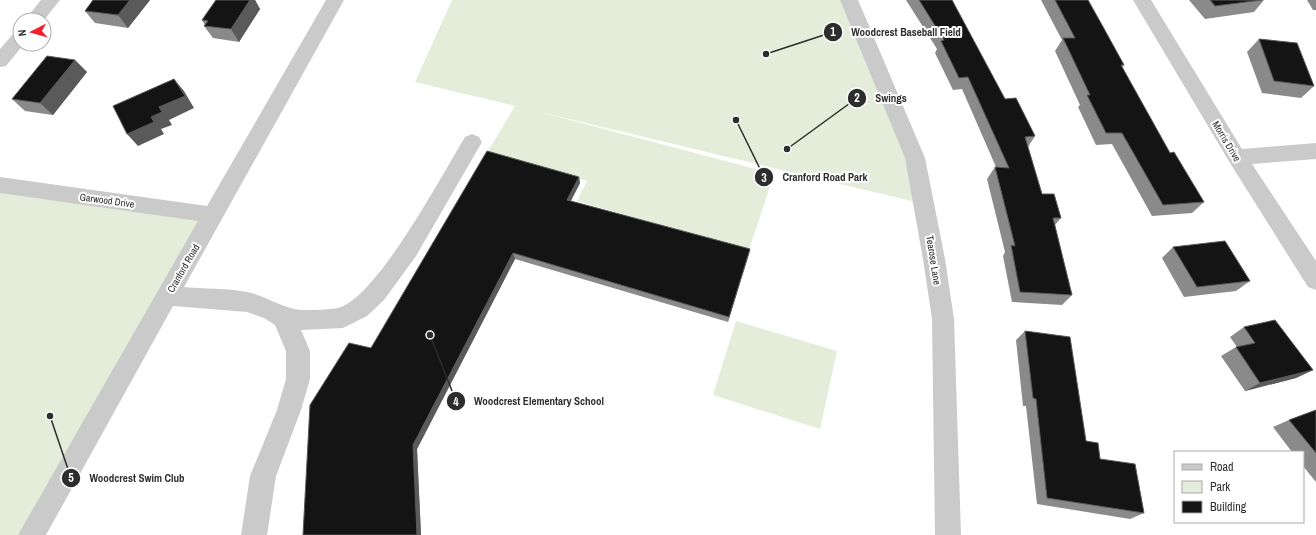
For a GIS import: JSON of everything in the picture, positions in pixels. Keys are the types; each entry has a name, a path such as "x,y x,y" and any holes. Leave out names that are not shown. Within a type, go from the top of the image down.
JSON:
{"street":[{"path":"41,12 51,0"},
{"name":"Cranford Road","path":"31,535 335,0"},
{"name":"Tearose Lane","path":"849,0 915,158 934,259 942,319 948,535"},
{"name":"Morris Drive","path":"1142,0 1237,157 1316,280"},
{"path":"0,61 12,47"},
{"path":"167,296 247,302 271,310 284,318 302,320 343,318 359,309 376,293 408,250 472,142"},
{"path":"1237,157 1316,152"},
{"name":"Garwood Drive","path":"0,185 213,215"},
{"path":"254,535 263,476 289,410 298,379 298,351 284,318"}],"green space":[{"path":"452,0 849,0 924,204 536,111 774,174 749,250 577,201 587,181 487,153 515,106 415,82"},
{"path":"0,185 213,215 31,535 0,535"},
{"path":"736,321 837,351 820,429 713,395"}],"building":[{"path":"93,0 130,0 118,15 85,11"},
{"path":"216,0 250,0 231,29 204,26 208,21 202,20"},
{"path":"919,0 952,0 1005,99 1016,98 1035,136 1025,137 1042,194 1054,194 1061,218 1053,218 1072,295 1020,292 1011,245 1015,246 995,167 1009,168 968,77 959,78 941,41 944,40"},
{"path":"1055,0 1088,0 1124,65 1121,65 1170,153 1174,152 1204,202 1163,205 1122,133 1106,133 1087,95 1090,95 1063,38 1075,38"},
{"path":"1210,0 1262,0 1215,6"},
{"path":"1259,39 1297,43 1314,86 1274,81"},
{"path":"47,56 75,60 40,103 12,99"},
{"path":"174,79 185,96 159,107 162,112 151,117 154,122 127,134 113,106"},
{"path":"487,151 579,177 567,200 750,249 729,317 513,253 413,445 417,535 303,535 310,405 349,343 371,348"},
{"path":"1225,241 1250,281 1197,287 1173,247"},
{"path":"1275,320 1313,370 1260,383 1236,347 1255,343 1244,327"},
{"path":"1025,331 1070,337 1086,441 1098,443 1100,459 1135,464 1144,513 1047,498 1036,399 1033,398"},
{"path":"1316,410 1316,453 1289,420"}],"place":[{"name":"Woodcrest Baseball Field","path":"766,54"},
{"name":"Cranford Road Park","path":"736,120"},
{"name":"Swings","path":"787,149"},
{"name":"Woodcrest Elementary School","path":"430,335"},
{"name":"Woodcrest Swim Club","path":"50,416"}]}
